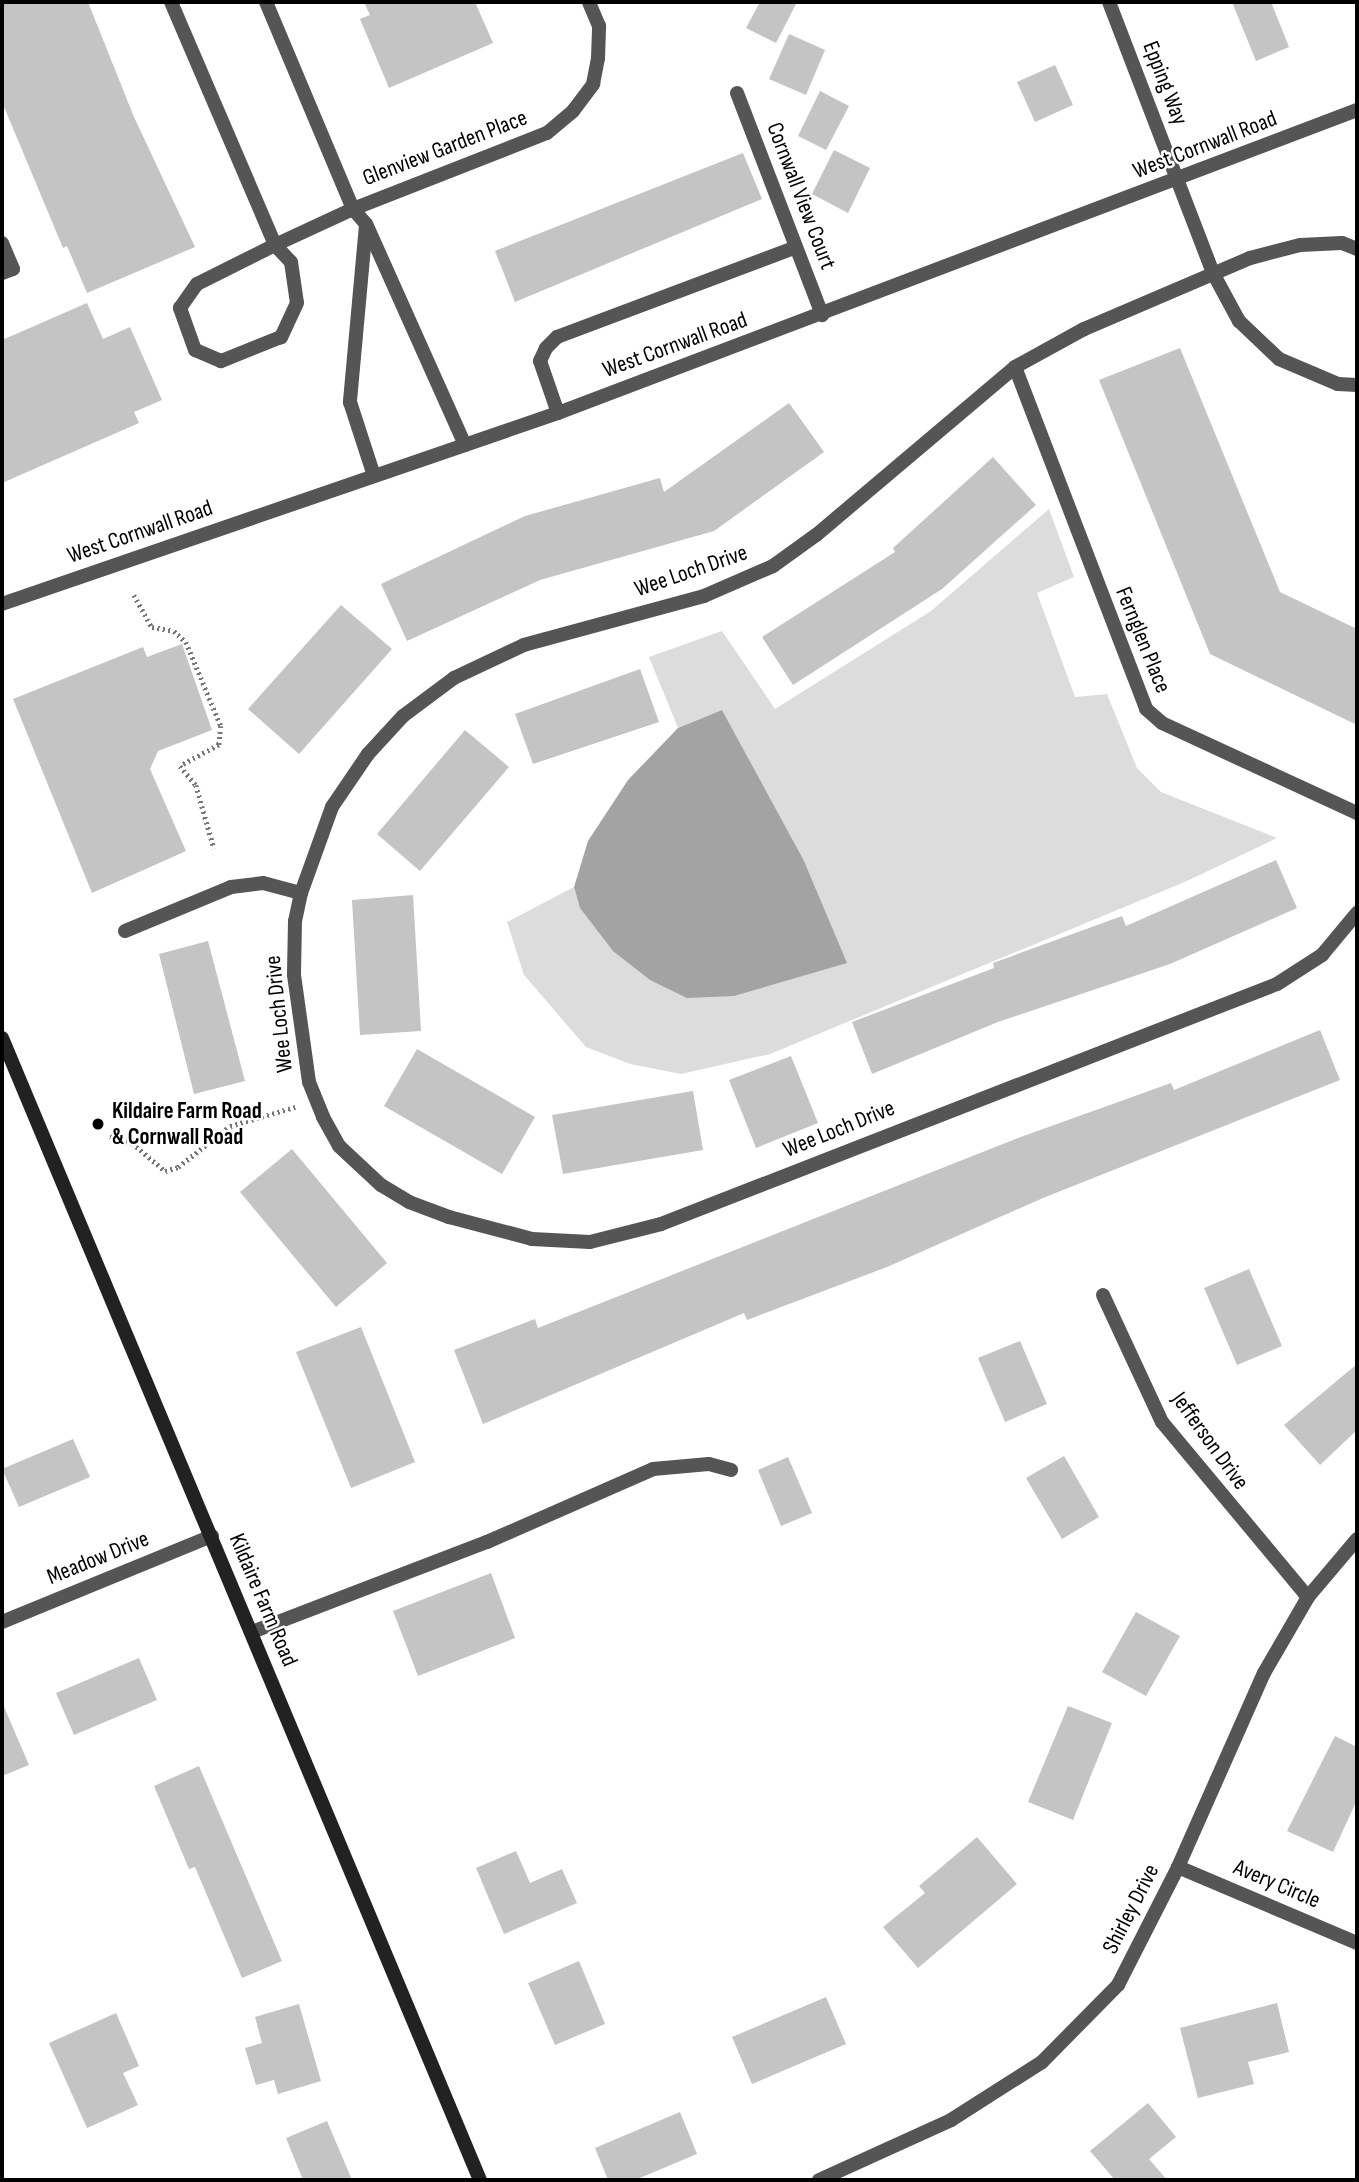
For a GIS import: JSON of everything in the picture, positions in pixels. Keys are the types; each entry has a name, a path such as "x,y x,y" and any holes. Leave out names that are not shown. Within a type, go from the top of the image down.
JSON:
{"main road":[{"name":"Kildaire Farm Road","path":"2,1038 480,2180"}],"street":[{"path":"171,2 275,245 291,261 297,303 281,337 221,361 195,350 180,308 197,284 275,245 353,209 266,2"},
{"name":"Glenview Garden Place","path":"466,445 366,224 353,209 547,133 573,111 593,84 598,58 599,26 589,2"},
{"name":"Epping Way","path":"1109,2 1213,273 1239,321 1279,359 1338,384 1357,384"},
{"name":"Cornwall View Court","path":"737,93 822,315"},
{"name":"West Cornwall Road","path":"2,604 558,413 1179,180 1357,110"},
{"path":"366,224 350,402 374,476"},
{"path":"2,243 13,269 2,273"},
{"name":"Wee Loch Drive","path":"1357,249 1342,243 1300,245 1213,273 1084,329 1014,368 817,535 773,566 704,596 524,645 466,671 430,694 402,716 349,780 320,834 295,921 294,975 303,1054 315,1098 339,1146 381,1185 409,1202 532,1239 590,1242 619,1238 1277,984 1322,956 1357,913"},
{"path":"558,413 540,361 557,337 796,247"},
{"name":"Fernglen Place","path":"1014,368 1146,709 1162,723 1357,813"},
{"path":"125,931 232,887 263,883 301,893"},
{"name":"Jefferson Drive","path":"1103,1295 1162,1422 1308,1597"},
{"path":"252,1632 486,1542 653,1469 709,1464 731,1470"},
{"name":"Meadow Drive","path":"2,1622 212,1536"},
{"name":"Shirley Drive","path":"818,2180 951,2120 1042,2062 1118,1985 1178,1867 1264,1673 1308,1597 1357,1539"},
{"name":"Avery Circle","path":"1178,1867 1357,1943"}],"path":[{"path":"134,595 152,627 174,631 186,642 221,726 219,745 180,766 196,785 214,848"},
{"path":"110,1136 132,1143 165,1171 178,1167 230,1126 315,1098"}],"shaded area":[{"path":"1049,509 1074,577 1037,593 1075,697 1107,694 1137,768 1161,792 1277,838 1187,881 770,1054 681,1074 630,1064 586,1047 524,975 507,922 574,887 580,908 816,889 722,710 678,728 649,657 722,631 775,709 931,611"},
{"path":"722,710 804,861 847,963 734,996 687,998 650,980 613,951 580,908 574,887 588,841 628,780 678,728"}],"building":[{"path":"2,2 88,2 134,117 195,247 87,293 67,246 63,248 2,102"},
{"path":"364,2 475,2 493,43 389,88 360,19 370,15"},
{"path":"760,2 797,2 776,43 746,28"},
{"path":"1232,2 1271,2 1289,47 1256,61"},
{"path":"789,34 825,50 806,95 769,79"},
{"path":"1055,65 1073,105 1035,122 1017,82"},
{"path":"820,91 849,106 826,150 798,136"},
{"path":"834,150 870,168 848,213 812,194"},
{"path":"743,153 762,199 515,302 495,251"},
{"path":"87,303 103,339 130,327 162,400 134,412 139,423 2,483 2,340"},
{"path":"1180,348 1280,592 1357,629 1357,725 1210,654 1099,380"},
{"path":"789,403 824,452 714,531 540,580 407,641 381,584 525,516 660,478 664,492"},
{"path":"993,457 1036,505 942,589 793,685 762,637 895,552 893,548"},
{"path":"341,605 392,649 299,754 248,709"},
{"path":"182,644 212,730 158,751 150,769 186,851 92,893 13,699 143,647 147,657"},
{"path":"640,669 659,722 533,764 515,714"},
{"path":"465,730 509,767 420,871 377,834"},
{"path":"1276,860 1297,908 1170,964 998,1022 872,1074 852,1022 994,968 993,963 1122,916 1126,926"},
{"path":"413,895 421,1031 360,1035 352,900"},
{"path":"208,941 245,1081 194,1094 159,954"},
{"path":"1320,1030 1340,1080 1043,1198 887,1267 747,1320 744,1313 483,1424 454,1350 535,1319 538,1328 1018,1138 1171,1083 1174,1090"},
{"path":"417,1049 535,1117 502,1174 384,1106"},
{"path":"791,1056 818,1123 756,1148 729,1080"},
{"path":"693,1091 703,1150 563,1174 552,1115"},
{"path":"292,1149 387,1263 336,1307 240,1192"},
{"path":"1249,1269 1282,1346 1237,1365 1204,1288"},
{"path":"361,1327 415,1462 351,1488 296,1352"},
{"path":"1020,1341 1047,1404 1005,1422 978,1358"},
{"path":"1357,1364 1357,1430 1320,1465 1284,1425"},
{"path":"73,1439 90,1477 19,1507 2,1469"},
{"path":"1064,1456 1099,1517 1062,1539 1026,1478"},
{"path":"788,1457 812,1513 781,1526 758,1470"},
{"path":"491,1573 515,1638 418,1676 393,1611"},
{"path":"1136,1612 1180,1636 1146,1696 1102,1672"},
{"path":"139,1658 157,1700 74,1735 56,1693"},
{"path":"2,1702 29,1765 2,1776"},
{"path":"1068,1706 1112,1723 1073,1820 1028,1802"},
{"path":"1335,1736 1357,1747 1357,1800 1333,1852 1287,1831"},
{"path":"199,1766 282,1961 242,1978 195,1867 189,1869 154,1786"},
{"path":"977,1837 1017,1884 918,1968 883,1927 925,1893 919,1886"},
{"path":"516,1851 530,1883 562,1869 577,1903 504,1934 476,1868"},
{"path":"579,1961 605,2024 555,2045 528,1983"},
{"path":"826,1997 846,2044 752,2084 732,2037"},
{"path":"1277,2003 1289,2052 1248,2062 1254,2084 1198,2098 1180,2028"},
{"path":"299,2004 321,2081 278,2094 274,2080 256,2085 245,2048 262,2043 255,2017"},
{"path":"116,2013 139,2066 123,2073 138,2105 87,2128 49,2043"},
{"path":"1148,2103 1176,2137 1149,2159 1167,2180 1115,2180 1090,2151"},
{"path":"680,2112 697,2154 635,2180 608,2180 595,2148"},
{"path":"327,2121 352,2180 303,2180 286,2138"}],"place":[{"name":"Kildaire Farm Road & Cornwall Road","path":"98,1124"}]}
